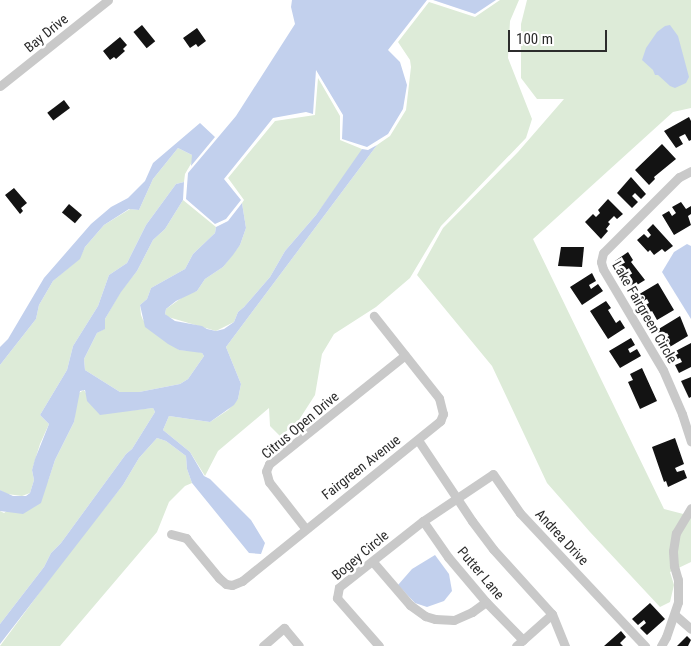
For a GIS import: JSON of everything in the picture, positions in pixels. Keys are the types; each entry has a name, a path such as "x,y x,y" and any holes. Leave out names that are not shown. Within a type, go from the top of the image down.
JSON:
{"street":[{"name":"Bay Drive","path":"0,86 108,0"},
{"name":"Lake Fairgreen Circle","path":"691,171 679,177 603,253 601,262 603,270 663,370 682,414 691,442"},
{"path":"374,316 442,405 443,414 440,421 418,440"},
{"name":"Citrus Open Drive","path":"305,528 268,482 266,471 269,464 405,355"},
{"name":"Fairgreen Avenue","path":"171,534 186,538 226,584 242,581 305,528 418,440 492,549 552,614 563,636 565,646"},
{"name":"Andrea Drive","path":"458,499 494,474 520,513 645,646"},
{"name":"Bogey Circle","path":"379,646 337,598 339,587 423,521 458,499"},
{"path":"661,646 675,615 678,602 678,580 673,552 676,533 691,508"},
{"name":"Putter Lane","path":"423,521 448,557 519,643"},
{"path":"373,562 410,605 425,616 435,619 454,620 472,612 486,602"},
{"path":"519,643 552,614"},
{"path":"675,615 691,629"},
{"path":"263,646 284,628 299,646"}],"green space":[{"path":"500,0 519,0 510,21 508,58 532,119 526,138 441,226 410,278 376,307 334,334 322,354 315,395 297,423 280,436 270,426 269,408 218,451 205,476 190,452 163,430 169,416 210,422 228,410 238,399 241,384 226,347 377,145 390,136 406,110 411,67 410,60 398,42 429,2 475,17"},
{"path":"527,0 691,0 691,108 673,112 533,239 664,509 691,516 691,562 670,572 674,585 670,602 660,607 547,483 492,366 417,275 443,228 518,152 564,99 537,99 521,78 521,24"},
{"path":"318,78 340,116 340,140 362,149 359,156 316,215 285,251 270,277 238,312 234,322 216,331 168,317 165,314 166,309 187,294 197,291 205,279 223,267 240,245 246,228 242,203 244,200 228,178 275,121 315,115"},
{"path":"178,148 192,155 192,162 185,174 184,182 176,184 146,225 127,263 109,275 98,306 73,346 67,370 40,415 49,424 40,444 32,470 34,480 30,493 22,496 7,494 0,490 0,365 36,319 39,305 53,281 79,259 85,247 104,225 130,209 139,210 153,179"},
{"path":"183,200 216,227 215,233 193,254 185,269 151,288 147,299 140,305 141,315 143,320 179,350 196,351 204,356 188,379 180,384 139,392 120,392 85,370 84,359 97,333 104,329 105,319 121,291 137,271 153,240 165,229"},
{"path":"84,390 87,395 125,411 153,408 155,412 132,449 126,454 61,543 51,553 44,567 0,624 0,511 4,513 48,481 55,460 74,422 77,394"},
{"path":"157,438 166,441 186,456 187,469 192,483 185,486 169,502 157,532 60,646 0,646 68,554 123,485 139,458"}],"water":[{"path":"292,0 427,0 388,50 400,62 407,85 403,109 388,134 367,147 342,139 343,115 316,70 313,114 306,112 273,118 224,179 241,200 226,219 215,224 186,199 188,173 236,116 295,24 291,7"},
{"path":"433,0 496,0 475,14"},
{"path":"670,25 678,36 689,77 686,83 675,88 658,75 655,75 653,70 642,60 646,48 657,32"},
{"path":"200,123 215,137 191,166 192,155 178,148 153,179 139,210 129,209 104,225 85,247 80,259 53,281 39,305 36,319 0,365 0,347 8,339 44,278 91,224 111,207 128,198 145,181 153,163"},
{"path":"377,145 226,347 241,384 238,399 234,405 210,422 169,416 163,430 190,452 204,476 210,479 251,520 265,543 261,554 249,553 192,483 187,469 186,456 166,441 157,438 139,458 123,485 0,644 0,624 44,567 51,553 61,543 126,454 132,449 155,412 153,408 100,415 87,401 85,390 80,391 74,422 55,460 41,503 23,514 0,511 0,490 13,496 26,496 30,493 34,480 32,470 35,459 49,424 40,415 67,370 73,346 98,306 109,275 127,263 146,225 176,184 184,182 183,200 165,229 153,240 137,271 121,292 105,319 105,329 97,333 84,359 85,370 120,392 139,392 180,384 188,379 204,356 202,353 179,350 145,327 140,305 147,299 151,288 185,269 193,254 215,233 216,227 228,221 242,203 246,228 240,245 223,267 205,279 197,291 176,301 166,309 165,314 175,321 202,326 216,331 224,329 234,322 238,312 270,277 285,251 316,215 362,149 368,150"},
{"path":"687,244 691,246 691,319 662,272 674,252"},
{"path":"435,555 449,574 452,591 444,601 427,607 415,603 398,585 412,569"}],"building":[{"path":"142,25 155,41 147,48 133,32"},
{"path":"197,28 206,41 198,47 196,44 190,48 183,38"},
{"path":"120,37 127,45 123,49 125,51 116,59 114,57 110,60 103,51"},
{"path":"64,100 70,108 53,121 47,113"},
{"path":"689,117 691,121 691,140 689,141 685,134 679,137 683,144 676,148 664,131"},
{"path":"662,144 676,159 654,177 655,179 649,185 635,170"},
{"path":"631,177 646,194 641,199 635,193 632,196 638,202 632,208 617,193"},
{"path":"14,188 27,203 21,208 23,211 20,214 5,195"},
{"path":"608,199 623,214 617,219 614,216 608,222 610,224 606,229 608,231 601,239 585,222 593,214 596,217 600,213 598,210"},
{"path":"681,202 686,209 691,206 691,214 688,216 691,225 674,235 662,215 669,211 672,216 676,213 672,207"},
{"path":"69,204 82,215 75,223 62,212"},
{"path":"653,224 673,246 665,252 662,249 654,255 650,250 648,252 637,240 644,234 648,238 651,235 647,230"},
{"path":"561,247 584,247 582,267 558,266"},
{"path":"628,252 633,260 631,262 645,280 632,288 615,261"},
{"path":"592,273 596,281 589,285 591,289 598,284 603,291 582,305 570,287"},
{"path":"658,283 674,310 657,320 652,311 648,314 643,306 649,303 647,299 640,303 636,296"},
{"path":"606,301 611,308 608,310 616,323 620,320 625,328 608,339 590,311"},
{"path":"680,316 688,336 668,348 663,339 669,336 667,333 661,337 657,330"},
{"path":"631,338 635,345 628,349 630,353 637,349 641,356 620,368 609,351"},
{"path":"691,343 691,367 679,373 675,365 682,362 680,358 673,361 670,354"},
{"path":"642,368 657,401 640,409 628,382 633,380 630,374"},
{"path":"691,377 691,397 689,398 681,381"},
{"path":"675,438 684,464 675,468 677,472 684,470 687,478 668,487 666,481 664,482 652,447"},
{"path":"650,603 665,619 647,635 640,628 646,623 644,620 638,625 632,619"},
{"path":"621,631 626,637 620,643 623,646 604,646"},
{"path":"687,636 691,640 688,646 677,646"}]}
